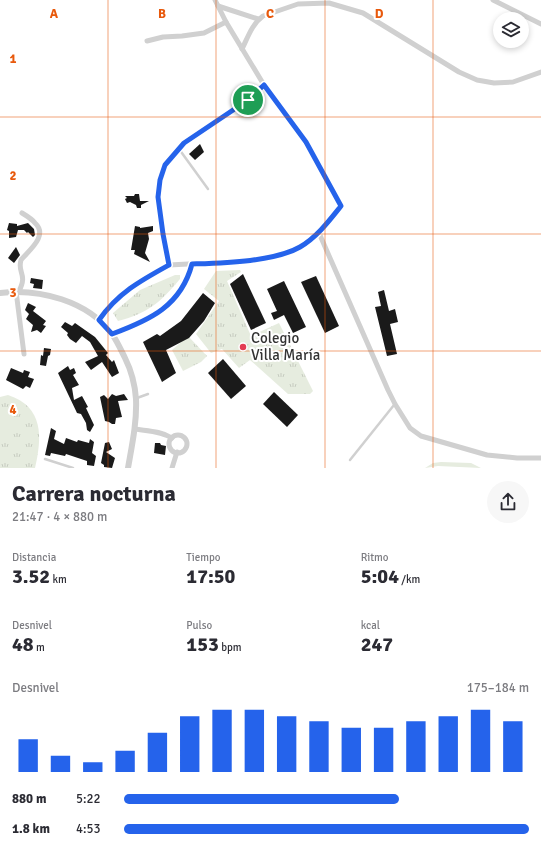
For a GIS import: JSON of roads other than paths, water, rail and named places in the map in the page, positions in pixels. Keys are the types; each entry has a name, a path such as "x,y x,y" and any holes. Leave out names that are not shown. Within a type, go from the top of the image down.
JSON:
{"street":[{"path":"99,320 109,306 124,292 138,282 169,265 246,261 278,255 299,247 319,233 341,206 306,142 264,85 226,22 215,0"},
{"path":"493,0 541,24"},
{"path":"242,49 248,35 258,19 263,16 298,4 329,4 363,13 459,72 477,80 494,83 513,82 541,72"},
{"path":"218,6 258,19"},
{"path":"147,41 163,37 204,33 226,22"},
{"path":"169,265 158,197 160,180 165,165 184,143 248,100 264,85"},
{"path":"22,213 36,223 40,234 38,241 23,257 20,264 24,277 23,284 17,291 24,354"},
{"path":"319,233 395,404 410,428 421,436 487,455 517,458 541,458"},
{"path":"0,293 17,291 53,296 81,308 99,320 112,334 128,365 136,398 134,429 128,468"},
{"path":"134,429 159,432 172,438"},
{"path":"180,435 185,438 186,447 183,451 177,452 172,450 170,445 172,438 180,435"},
{"path":"172,468 177,452"}],"lane":[{"path":"179,149 208,189"},
{"path":"112,334 152,318 165,307 182,288 192,264"},
{"path":"136,398 148,394"},
{"path":"350,460 395,404"},
{"path":"45,459 73,468"}],"place":[{"name":"Colegio Villa María","path":"243,347"}]}
